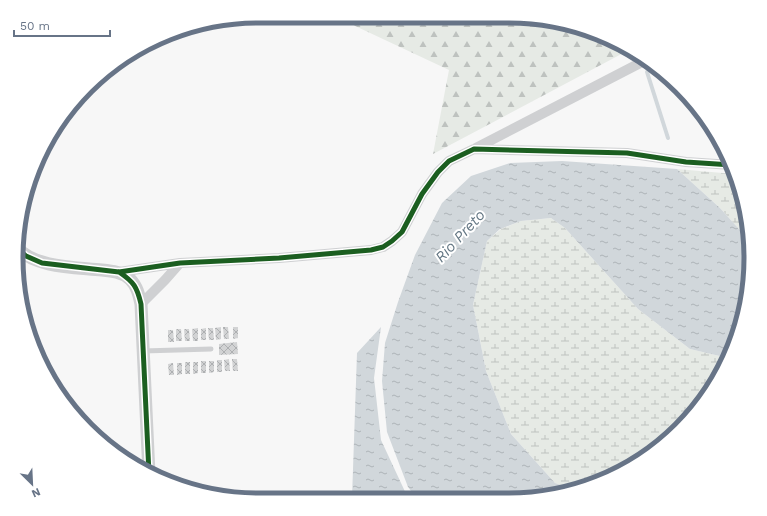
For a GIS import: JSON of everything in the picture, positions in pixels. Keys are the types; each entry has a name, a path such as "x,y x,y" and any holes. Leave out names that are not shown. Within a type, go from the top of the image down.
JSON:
{"street":[{"path":"23,255 42,263 119,272 180,264 279,258 371,250 383,247 402,232 422,194 438,172 449,161 640,63"},
{"path":"474,149 627,153 686,162 725,165"},
{"path":"141,304 180,264"},
{"path":"119,272 130,279 137,289 141,304 149,466"}],"lane":[{"path":"142,351 211,349"}],"green space":[{"path":"349,23 509,23 540,25 585,35 624,53 433,154 449,70"},
{"path":"677,169 728,174 736,197 742,233 720,208"},
{"path":"551,218 565,228 638,309 690,349 722,357 713,376 704,389 686,413 664,435 640,453 613,469 585,481 564,486 555,483 511,434 486,371 473,305 487,241 501,229 521,221"}],"water":[{"name":"Rio Preto","path":"562,161 677,169 720,208 742,233 744,258 742,289 732,334 722,357 690,349 638,309 565,228 551,218 521,221 500,229 487,241 473,305 486,371 511,434 555,483 564,486 540,491 509,493 412,493 408,487 387,432 382,381 385,343 415,255 442,203 471,176 510,163"},
{"path":"381,327 374,378 381,440 406,493 352,493 357,353"}],"building":[{"path":"221,327 221,339 216,340 215,328"},
{"path":"223,327 228,327 229,339 224,339"},
{"path":"233,327 238,327 238,338 233,339"},
{"path":"198,328 198,341 193,341 192,329"},
{"path":"206,328 206,340 201,340 201,329"},
{"path":"208,328 213,328 214,340 209,340"},
{"path":"176,329 181,329 182,341 176,341"},
{"path":"184,329 189,329 190,341 185,341"},
{"path":"168,330 173,330 174,342 168,342"},
{"path":"237,342 238,354 219,355 219,344"},
{"path":"229,359 230,371 225,371 224,360"},
{"path":"232,359 237,359 238,371 233,371"},
{"path":"217,360 222,360 222,372 217,372"},
{"path":"201,361 206,361 206,373 201,373"},
{"path":"209,361 214,361 214,372 209,373"},
{"path":"185,362 190,362 190,374 185,374"},
{"path":"193,362 198,362 198,373 193,374"},
{"path":"173,363 174,375 169,375 168,364"},
{"path":"177,363 182,363 182,374 177,375"}],"waterway":[{"path":"647,72 668,138"}],"cycle path":[{"path":"23,254 42,263 119,272 180,263 279,258 371,250 383,247 402,232 422,194 438,172 449,161 474,149 627,153 686,162 725,165"},
{"path":"119,272 134,285 141,304 149,466"}]}
